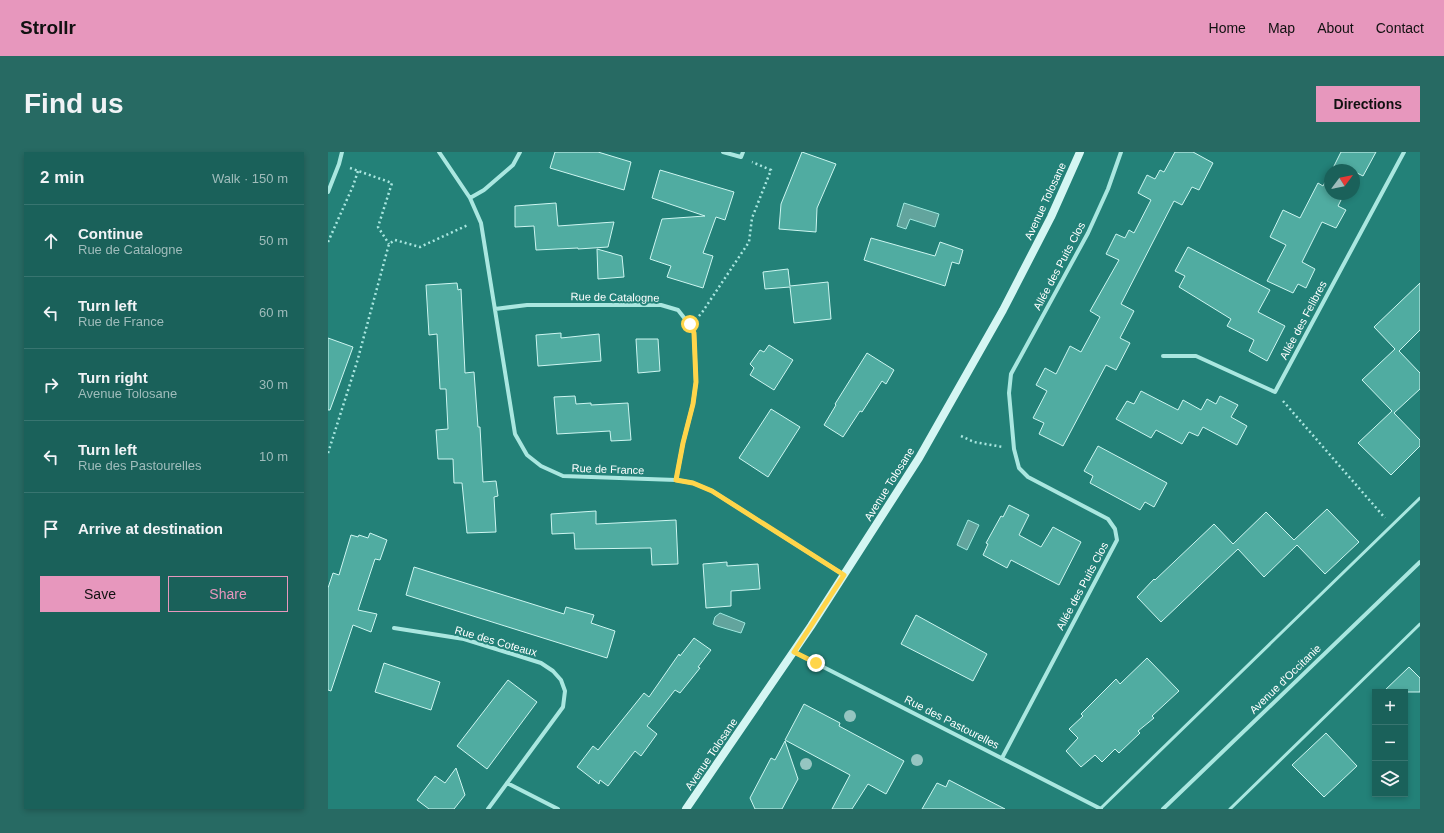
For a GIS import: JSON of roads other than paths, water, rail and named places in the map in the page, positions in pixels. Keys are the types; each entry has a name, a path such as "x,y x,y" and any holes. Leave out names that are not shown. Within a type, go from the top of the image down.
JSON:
{"main road":[{"name":"Avenue Tolosane","path":"686,809 794,652 919,458 980,352 1052,216 1080,152"}],"street":[{"path":"328,192 342,152"},
{"name":"Rue de France","path":"439,152 470,198 481,223 515,434 527,455 541,466 563,476 676,480 693,483 712,491 844,575"},
{"path":"470,198 484,190 513,165 520,152"},
{"path":"723,152 742,154"},
{"name":"Allée des Puits Clos","path":"1002,758 1117,540 1115,529 1108,519 1028,477 1019,468 1014,449 1009,393 1011,374 1088,232 1108,189 1121,152"},
{"name":"Allée des Felibres","path":"1163,356 1196,356 1275,392 1404,152"},
{"name":"Rue de Catalogne","path":"495,309 527,305 661,305 678,310 690,324 694,333 696,382 693,404 683,443 676,480"},
{"name":"Avenue d'Occitanie","path":"1163,809 1420,562"},
{"name":"Rue des Coteaux","path":"394,628 464,640 541,663 553,671 561,680 565,690 563,707 488,809"},
{"name":"Rue des Pastourelles","path":"794,652 1100,809"},
{"path":"507,783 558,809"}],"lane":[{"path":"1100,809 1420,498"},
{"path":"1230,809 1420,624"}],"water":[{"path":"904,203 939,214 935,227 910,219 906,229 897,226"},
{"path":"968,520 979,525 967,550 957,545"},
{"path":"720,613 745,623 741,633 713,624 715,617"}]}
